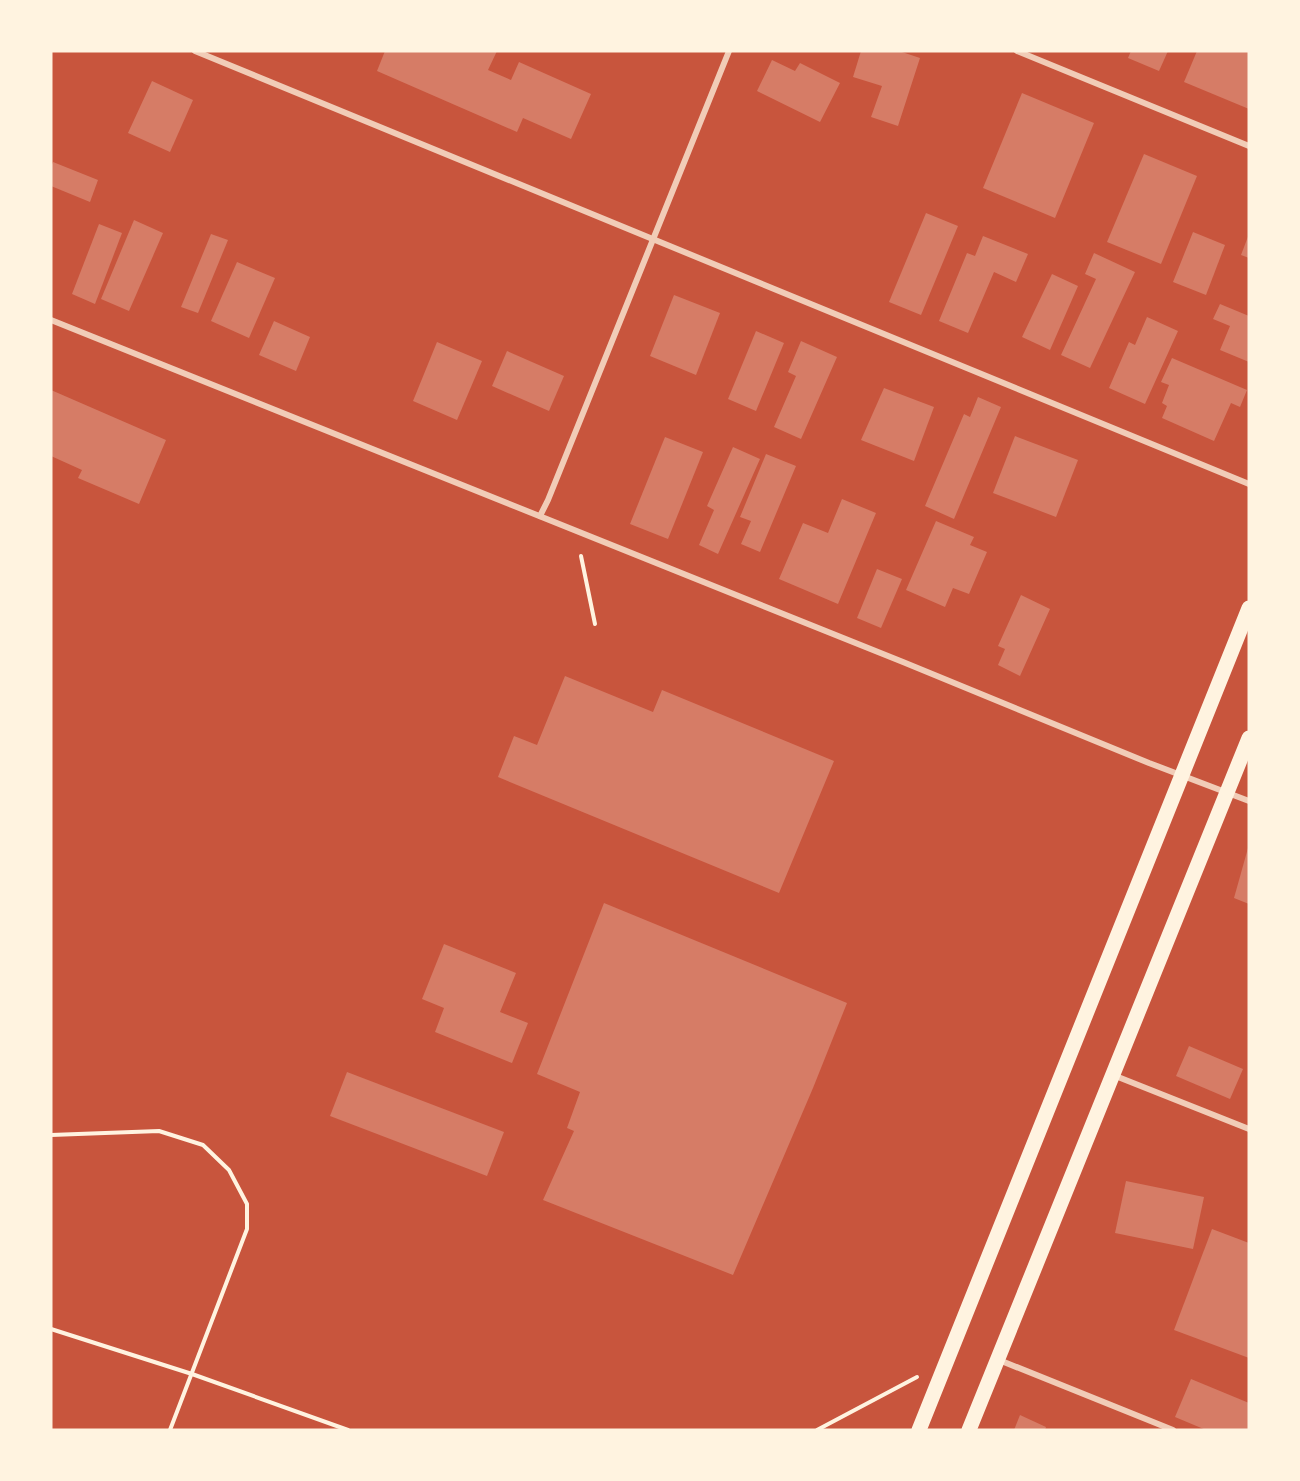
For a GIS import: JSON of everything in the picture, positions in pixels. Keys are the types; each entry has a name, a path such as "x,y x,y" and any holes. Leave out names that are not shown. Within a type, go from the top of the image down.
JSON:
{"main road":[{"path":"919,1430 1249,608"},
{"path":"969,1430 1249,738"}],"street":[{"path":"195,51 1249,484"},
{"path":"540,516 729,51"},
{"path":"1017,51 1249,146"},
{"path":"51,320 1249,801"},
{"path":"1113,1074 1249,1129"},
{"path":"998,1359 1173,1430"}],"path":[{"path":"581,556 595,624"},
{"path":"51,1135 159,1131 203,1145 230,1170 247,1204 247,1229 170,1430"},
{"path":"51,1329 192,1374 348,1430"},
{"path":"818,1430 920,1375 923,1377"}],"building":[{"path":"385,51 497,51 488,70 511,80 519,62 591,94 571,139 523,118 517,132 377,71"},
{"path":"861,51 899,51 920,58 898,126 871,117 882,86 853,77"},
{"path":"1131,51 1168,51 1159,71 1128,58"},
{"path":"1197,51 1249,51 1249,109 1184,82"},
{"path":"772,60 795,71 800,63 840,83 820,122 757,91"},
{"path":"152,81 193,100 170,152 128,133"},
{"path":"1022,93 1094,123 1055,218 983,188"},
{"path":"1144,154 1197,176 1161,264 1107,242"},
{"path":"53,162 98,180 90,202 51,186"},
{"path":"926,213 958,226 921,315 889,302"},
{"path":"134,220 163,233 129,311 101,299"},
{"path":"99,224 122,233 95,304 72,294"},
{"path":"1193,232 1225,245 1206,295 1173,282"},
{"path":"211,234 228,240 198,313 181,307"},
{"path":"1249,234 1249,258 1241,255"},
{"path":"983,236 1028,254 1016,282 994,272 968,333 939,321 967,253 975,256"},
{"path":"1094,253 1135,272 1090,368 1061,355 1096,279 1085,274"},
{"path":"237,262 275,278 249,338 211,321"},
{"path":"1052,274 1078,286 1050,350 1022,337"},
{"path":"674,295 720,313 696,375 650,356"},
{"path":"1220,304 1249,316 1249,362 1220,350 1230,326 1213,319"},
{"path":"1147,317 1178,331 1145,404 1109,388 1129,342 1135,345"},
{"path":"274,321 310,337 296,371 259,355"},
{"path":"756,331 784,343 756,411 728,399"},
{"path":"801,341 837,357 801,439 774,427 796,376 788,372"},
{"path":"437,342 482,361 457,420 413,401"},
{"path":"507,351 564,376 549,411 492,386"},
{"path":"1172,358 1247,390 1240,407 1231,403 1214,441 1162,418 1167,406 1162,403 1169,385 1161,382"},
{"path":"884,388 934,407 914,461 861,440"},
{"path":"51,390 166,440 139,504 78,478 82,470 51,456"},
{"path":"978,397 1001,407 954,519 925,506 964,414 970,417"},
{"path":"1015,436 1078,460 1056,517 993,493"},
{"path":"665,437 703,452 668,539 630,524"},
{"path":"733,447 760,459 718,554 699,545 714,510 707,506"},
{"path":"766,454 796,466 760,552 741,544 751,521 740,517"},
{"path":"842,499 876,513 838,604 779,579 803,523 828,533"},
{"path":"936,521 974,537 970,545 987,552 969,594 953,588 945,607 906,590"},
{"path":"877,569 902,579 881,628 857,618"},
{"path":"1021,595 1050,609 1020,676 998,665 1005,649 998,646"},
{"path":"565,676 653,712 662,690 834,761 779,893 498,777 514,736 537,745"},
{"path":"1249,848 1249,904 1234,898"},
{"path":"604,903 847,1003 733,1275 543,1200 574,1131 567,1128 580,1092 537,1074"},
{"path":"444,944 516,973 500,1012 528,1023 512,1063 435,1032 444,1008 422,999"},
{"path":"1189,1046 1243,1069 1230,1099 1176,1076"},
{"path":"347,1072 504,1132 487,1176 330,1116"},
{"path":"1126,1181 1204,1197 1193,1249 1115,1233"},
{"path":"1212,1229 1249,1243 1249,1358 1174,1330"},
{"path":"1191,1379 1249,1403 1249,1430 1206,1430 1175,1417"},
{"path":"1020,1415 1046,1427 1045,1430 1014,1430"}]}
